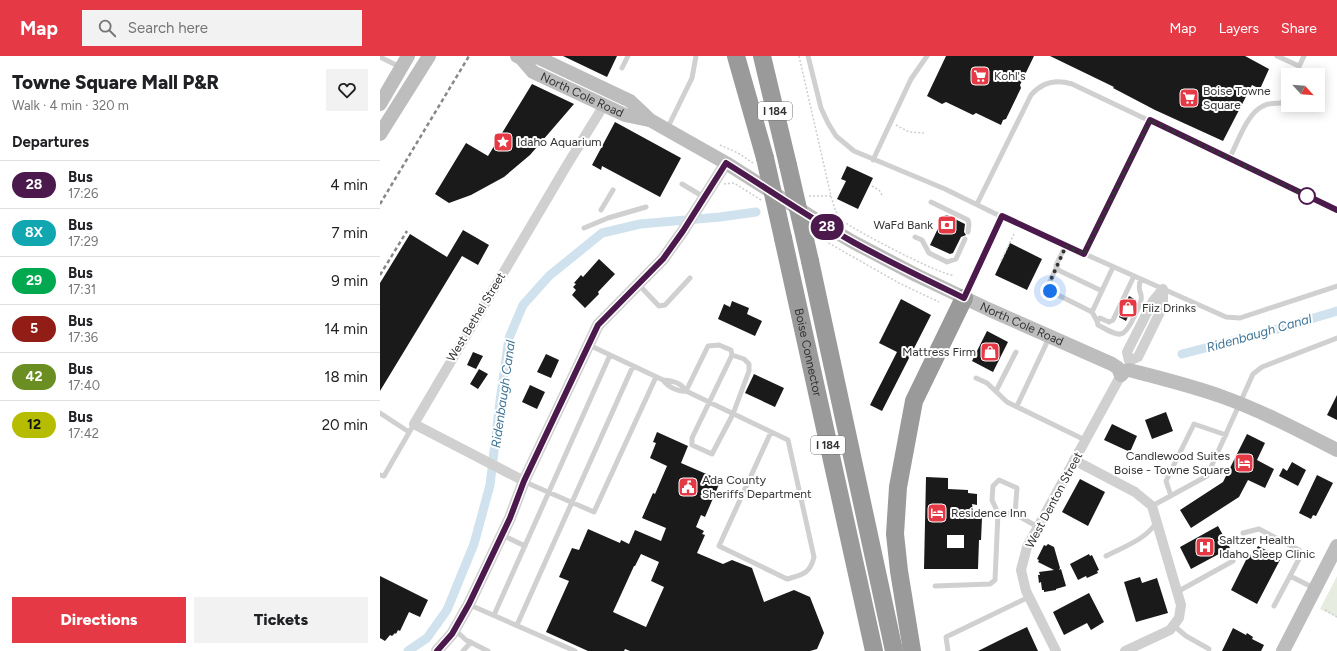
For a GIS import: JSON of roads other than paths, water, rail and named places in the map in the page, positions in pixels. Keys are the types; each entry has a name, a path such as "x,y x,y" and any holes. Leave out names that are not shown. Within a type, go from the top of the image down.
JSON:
{"highway":[{"name":"Boise Connector","path":"736,56 765,158 874,651"},
{"name":"Boise Connector","path":"762,56 810,261 894,651"},
{"path":"912,651 899,571 895,534 898,487 914,401 964,298"}],"main road":[{"path":"380,134 429,56"},
{"name":"North Cole Road","path":"519,57 533,72 625,115 650,120"},
{"name":"North Cole Road","path":"519,57 537,57 630,101 650,120 726,163 821,224 916,275 1081,352 1088,361 1121,375 1167,386 1179,384 1222,397 1241,404 1337,450"},
{"path":"380,104 405,62"},
{"name":"North Cole Road","path":"1081,352 1093,349 1128,362 1170,374 1179,384"},
{"path":"1283,651 1337,546"}],"street":[{"name":"West Bethel Street","path":"411,428 604,105"},
{"path":"437,651 454,630 469,604 510,518 524,481 598,325 663,259 683,231 726,163"},
{"path":"1128,362 1138,357 1163,306 1163,289"},
{"name":"West Denton Street","path":"1056,651 1026,591 1021,570 1027,548 1121,375"},
{"path":"411,428 487,462 524,481"},
{"path":"1074,460 1134,492 1152,506 1181,605 1179,618 1170,630 1125,651"}],"lane":[{"path":"622,68 628,56"},
{"path":"667,129 692,78 696,56"},
{"path":"808,56 821,108 828,123 836,136 854,151 977,204 1066,246 1226,317 1240,318 1337,286"},
{"path":"873,160 911,79 927,56"},
{"path":"1277,56 1299,66 1304,56"},
{"path":"380,57 405,62"},
{"path":"977,204 1031,95 1042,85 1055,81 1067,82 1150,120 1337,210"},
{"path":"1229,159 1244,128 1255,110 1264,105 1281,102"},
{"path":"1084,254 1150,120"},
{"path":"682,184 704,197"},
{"path":"601,210 613,190"},
{"path":"931,202 968,220 968,232"},
{"path":"584,228 608,218 646,207"},
{"path":"964,298 1002,216"},
{"path":"915,237 922,240 929,253 947,262 956,259 965,239"},
{"path":"1066,246 1056,265 1048,286 1050,291 1092,312 1098,325 1118,334 1124,334 1128,329 1141,300 1138,289 1141,279"},
{"path":"1092,312 1113,267"},
{"path":"1056,268 1102,291"},
{"path":"1097,321 1100,318 1109,322 1113,320 1134,276"},
{"path":"638,284 659,306 665,306 690,278"},
{"path":"1017,406 1049,337"},
{"path":"1152,506 1207,476 1241,404 1253,374 1262,367 1337,338"},
{"path":"588,345 663,380 667,385 681,392 686,391 788,440 814,557 808,570 803,575 787,579 720,546 771,432"},
{"path":"686,391 708,346 719,345 731,350 732,355 692,438 692,445 712,454 733,414 749,371 749,364 744,359 732,355"},
{"path":"996,391 1016,352"},
{"path":"494,615 610,355"},
{"path":"516,626 633,366"},
{"path":"524,481 594,512 656,377"},
{"path":"976,378 987,383 1007,402 1085,440"},
{"path":"380,413 411,428 384,476 380,475"},
{"path":"1171,496 1166,481 1194,424 1226,435"},
{"path":"935,586 990,584 995,580 998,513 992,500 993,486 999,480 1017,488 1015,514"},
{"path":"998,513 1015,514 1038,527"},
{"path":"1106,556 1142,537 1150,531 1156,523"},
{"path":"1243,533 1259,529 1299,550 1301,555 1274,606"},
{"path":"502,535 525,546"},
{"path":"1177,592 1233,561"},
{"path":"1290,576 1315,589"},
{"path":"948,651 946,636 1029,596"},
{"path":"469,604 575,651"},
{"path":"1173,625 1186,636 1209,649"},
{"path":"454,630 471,642 488,651"},
{"path":"463,651 471,642"}],"waterway":[{"name":"Ridenbaugh Canal","path":"408,651 427,638 447,610 474,544 490,485 509,338 523,305 549,276 602,233 640,224 720,217 756,212"},
{"name":"Ridenbaugh Canal","path":"1182,354 1271,331 1337,311"}],"railway":[{"path":"380,204 469,56"},
{"path":"380,275 407,231"}],"place":[{"name":"Kohl's","path":"980,76"},
{"name":"Boise Towne Square","path":"1189,98"},
{"name":"Idaho Aquarium","path":"503,142"},
{"name":"WaFd Bank","path":"947,225"},
{"name":"Fiiz Drinks","path":"1128,308"},
{"name":"Mattress Firm","path":"990,352"},
{"name":"Candlewood Suites Boise - Towne Square","path":"1244,463"},
{"name":"Ada County Sheriffs Department","path":"688,487"},
{"name":"Residence Inn","path":"937,513"},
{"name":"Saltzer Health Idaho Sleep Clinic","path":"1205,547"}]}
